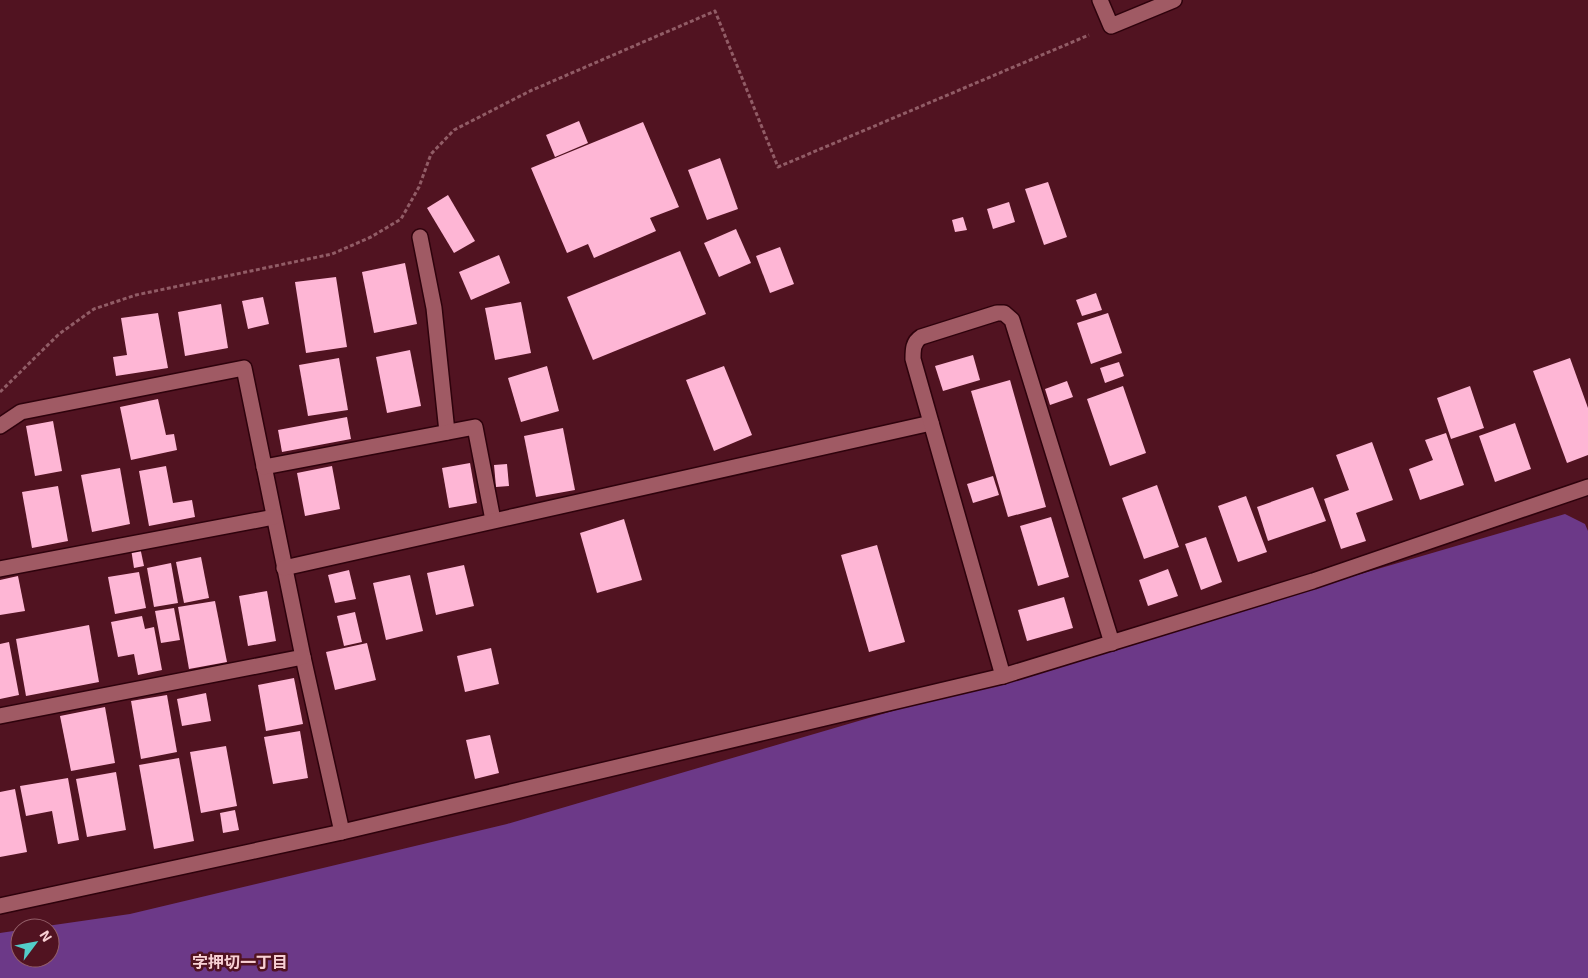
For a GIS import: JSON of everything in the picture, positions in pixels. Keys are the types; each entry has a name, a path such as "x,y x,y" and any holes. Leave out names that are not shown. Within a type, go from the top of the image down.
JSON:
{"street":[{"path":"1100,0 1111,26 1174,0"},
{"path":"420,236 434,308 447,432"},
{"path":"1003,676 913,358 914,346 921,337 997,313 1004,313 1012,320 1112,643"},
{"path":"0,426 21,412 244,368 284,568 342,832"},
{"path":"284,568 931,423"},
{"path":"264,466 475,427 493,520"},
{"path":"0,906 342,832 1003,676 1313,581 1588,488"},
{"path":"0,569 274,517"},
{"path":"0,716 303,656"}],"path":[{"path":"0,392 60,334 94,309 136,295 332,254 371,237 401,219 419,187 431,154 454,130 530,90 715,11 778,167 1111,26"}],"shaded area":[{"path":"1565,514 1585,524 1588,531 1588,978 0,978 0,933 10,932 10,968 60,968 60,924 130,914 507,824"}],"building":[{"path":"579,121 588,143 555,157 546,135"},
{"path":"643,122 679,207 650,218 656,231 594,258 588,244 567,253 531,168"},
{"path":"720,158 738,209 707,220 688,170"},
{"path":"1048,182 1067,237 1044,245 1025,189"},
{"path":"448,195 475,241 454,253 427,208"},
{"path":"1009,202 1015,222 993,229 987,209"},
{"path":"963,217 967,230 955,232 952,220"},
{"path":"736,229 751,263 719,277 704,243"},
{"path":"780,247 794,284 770,293 756,256"},
{"path":"680,251 706,314 593,360 567,297"},
{"path":"499,255 510,283 471,300 459,272"},
{"path":"405,263 417,324 374,333 362,272"},
{"path":"336,277 347,347 306,353 295,282"},
{"path":"1096,293 1102,310 1082,316 1076,300"},
{"path":"263,297 269,324 248,329 242,301"},
{"path":"521,302 531,353 495,360 485,308"},
{"path":"221,304 228,348 185,356 178,312"},
{"path":"158,313 168,368 116,376 113,357 127,355 121,318"},
{"path":"1108,313 1122,353 1091,364 1077,323"},
{"path":"410,350 421,406 387,413 376,357"},
{"path":"973,355 980,380 943,391 935,366"},
{"path":"339,358 348,410 308,416 299,365"},
{"path":"1570,358 1588,408 1588,455 1567,463 1533,371"},
{"path":"1119,362 1124,376 1105,383 1100,368"},
{"path":"547,366 559,411 521,422 508,378"},
{"path":"724,366 752,435 714,451 686,380"},
{"path":"1010,380 1046,507 1008,517 971,391"},
{"path":"1067,381 1073,397 1050,405 1045,389"},
{"path":"1123,386 1146,453 1110,466 1087,399"},
{"path":"1470,386 1484,428 1451,439 1437,398"},
{"path":"158,399 166,435 174,434 177,450 131,460 120,407"},
{"path":"347,417 351,439 282,452 278,430"},
{"path":"53,421 62,471 35,476 26,426"},
{"path":"1515,423 1531,469 1495,482 1479,436"},
{"path":"563,428 575,490 536,497 524,436"},
{"path":"1446,433 1464,485 1420,500 1409,469 1433,460 1425,440"},
{"path":"1372,442 1393,500 1356,513 1366,541 1341,549 1324,499 1349,490 1336,455"},
{"path":"470,463 477,503 449,508 442,468"},
{"path":"507,464 509,486 496,487 494,465"},
{"path":"166,466 173,503 192,500 195,517 149,526 139,471"},
{"path":"332,466 340,509 305,516 297,473"},
{"path":"120,468 130,524 92,532 81,475"},
{"path":"993,476 999,495 973,503 967,484"},
{"path":"1157,485 1179,547 1144,559 1122,498"},
{"path":"58,486 68,541 32,548 22,492"},
{"path":"1313,487 1326,521 1268,541 1257,507"},
{"path":"1246,496 1267,552 1238,562 1218,506"},
{"path":"1051,517 1069,577 1038,586 1020,526"},
{"path":"624,519 642,580 597,593 580,533"},
{"path":"1206,537 1222,582 1201,590 1185,544"},
{"path":"877,545 905,642 869,652 841,555"},
{"path":"140,547 144,566 134,568 131,549"},
{"path":"201,557 209,598 184,603 176,562"},
{"path":"171,563 178,603 154,607 147,568"},
{"path":"464,565 474,606 436,615 427,573"},
{"path":"1168,569 1178,596 1148,606 1139,580"},
{"path":"349,570 356,599 335,603 328,575"},
{"path":"139,572 146,608 115,614 108,577"},
{"path":"410,575 423,631 386,640 373,583"},
{"path":"18,576 25,611 0,615 0,580"},
{"path":"267,591 276,641 248,646 239,596"},
{"path":"1064,597 1073,628 1027,641 1018,610"},
{"path":"215,601 227,662 189,669 178,607"},
{"path":"174,608 180,640 161,643 155,611"},
{"path":"355,612 362,642 344,646 337,616"},
{"path":"142,616 145,629 154,627 162,670 138,675 134,654 118,657 111,622"},
{"path":"89,625 99,682 26,696 16,639"},
{"path":"9,642 19,695 0,699 0,644"},
{"path":"367,643 376,680 335,690 326,652"},
{"path":"491,648 499,684 465,692 457,656"},
{"path":"294,678 303,724 266,731 258,685"},
{"path":"206,693 211,721 182,726 177,699"},
{"path":"167,695 177,752 141,759 131,701"},
{"path":"105,707 115,763 71,771 60,716"},
{"path":"300,731 308,778 273,784 264,737"},
{"path":"490,735 499,773 475,779 466,740"},
{"path":"226,746 237,806 201,813 190,752"},
{"path":"179,758 194,841 154,849 139,765"},
{"path":"116,772 126,830 87,837 76,779"},
{"path":"68,778 79,840 58,844 52,811 26,816 20,786"},
{"path":"15,789 27,852 0,857 0,792"},
{"path":"235,810 239,830 223,833 220,813"}],"district":[{"name":"字押切一丁目","path":"240,962"}]}
